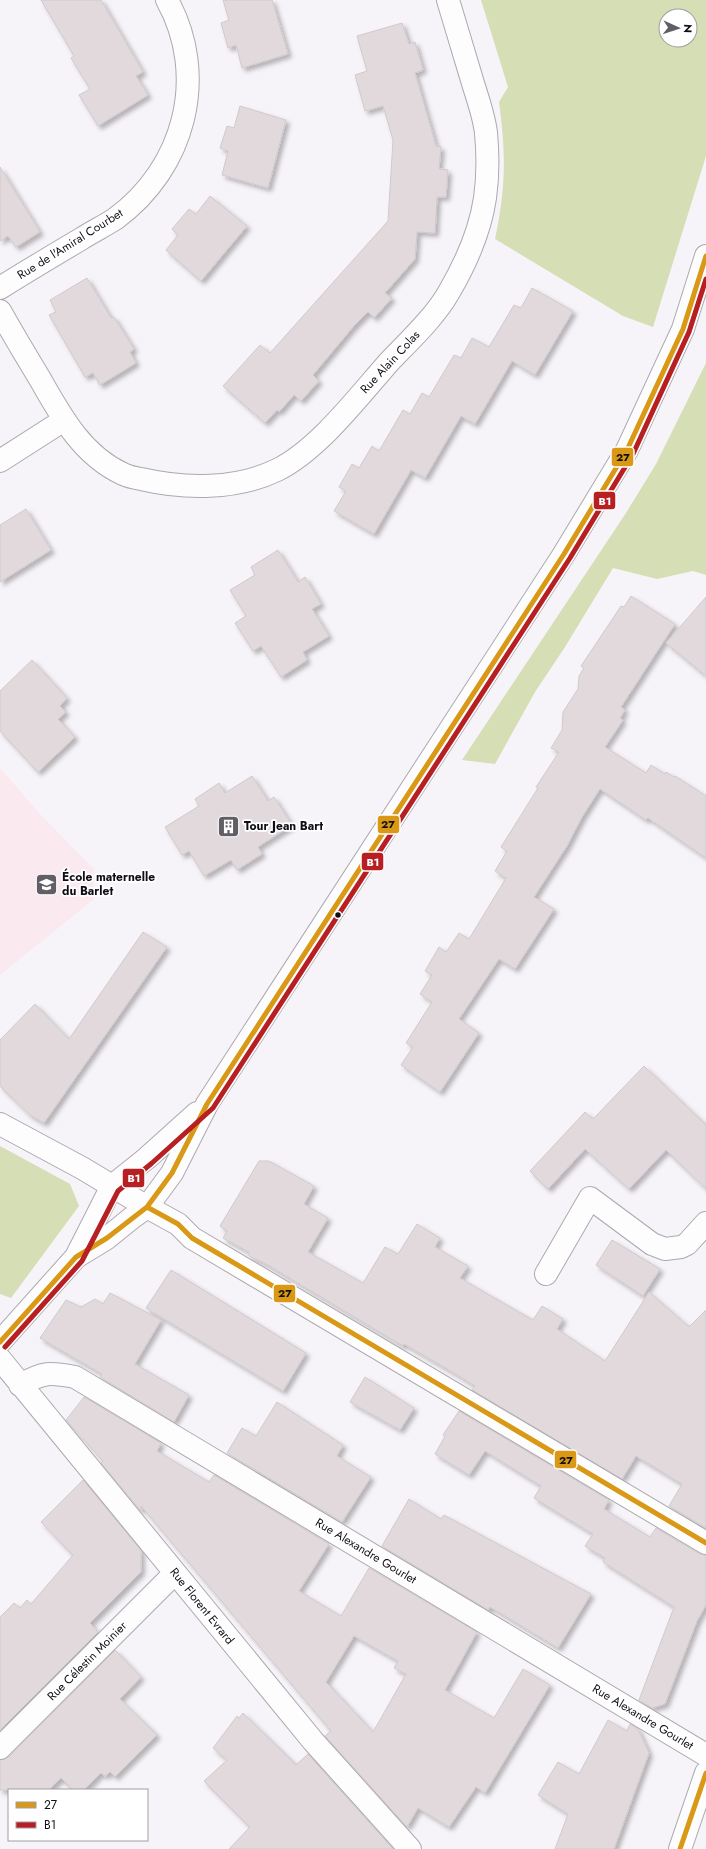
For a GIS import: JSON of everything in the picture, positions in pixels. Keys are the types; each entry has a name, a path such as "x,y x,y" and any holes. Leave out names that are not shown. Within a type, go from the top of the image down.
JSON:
{"street":[{"name":"Rue de l'Amiral Courbet","path":"0,288 115,219 140,196 162,168 176,142 186,111 189,81 186,50 176,15 167,0"},
{"name":"Rue Alain Colas","path":"0,311 64,420 79,440 100,460 124,475 161,484 190,486 219,485 249,479 275,471 296,459 317,442 448,295 466,262 478,230 485,197 487,164 486,132 480,105 448,0"},
{"path":"76,1257 107,1238 148,1207 172,1173 207,1104 560,560 627,450 683,329 706,256"},
{"path":"0,461 64,420"},
{"path":"0,1342 76,1257 112,1186 147,1158 207,1104"},
{"path":"0,1124 178,1224 192,1238 706,1543"},
{"path":"546,1274 590,1198 652,1244 665,1249 681,1247 687,1244 706,1223"},
{"name":"Rue Florent Evrard","path":"0,1359 313,1741 410,1849"},
{"name":"Rue Alexandre Gourlet","path":"20,1385 40,1374 55,1373 75,1377 706,1754"},
{"name":"Rue Célestin Moinier","path":"0,1748 175,1573"},
{"path":"680,1849 706,1773"}],"shaded area":[{"name":"École maternelle du Barlet","path":"0,768 40,814 94,869 93,900 0,975"}],"green space":[{"path":"481,0 706,0 706,156 653,327 623,316 495,239 499,221 504,171 503,138 499,102 508,87"},
{"path":"706,363 706,575 693,571 657,579 613,568 565,647 535,692 495,764 462,760 626,513 656,464"},
{"path":"0,1146 70,1184 79,1206 11,1298 0,1294"}],"building":[{"path":"41,0 101,0 143,72 136,76 148,95 98,126 79,95 90,89 71,58 74,56"},
{"path":"223,0 272,0 288,54 242,68 236,45 228,48 221,23 229,20"},
{"path":"402,23 409,44 415,42 423,70 415,73 436,146 441,147 439,169 448,170 446,197 437,197 435,233 417,232 415,259 385,293 392,298 374,318 368,312 353,327 313,375 319,381 301,401 294,395 279,412 277,410 265,423 223,386 260,345 270,353 388,221 393,140 383,106 365,111 355,75 367,71 357,36"},
{"path":"240,106 286,120 268,188 222,175 228,151 220,148 227,126 234,128"},
{"path":"0,167 40,232 16,247 8,236 0,241"},
{"path":"210,196 247,226 201,281 166,250 178,235 172,229 189,209 196,214"},
{"path":"87,278 111,318 114,317 134,349 130,352 136,363 100,385 93,373 85,377 49,315 56,312 50,300"},
{"path":"532,288 573,311 535,375 512,361 475,424 461,416 425,478 411,470 374,534 334,511 346,491 339,487 352,464 359,468 372,446 379,451 403,410 410,414 422,393 429,397 454,355 461,358 472,338 489,347 514,305 521,308"},
{"path":"26,509 51,550 0,582 0,525"},
{"path":"278,550 298,582 305,577 321,604 312,609 329,636 303,652 307,660 281,677 261,646 253,651 235,623 246,616 230,590 255,575 251,567"},
{"path":"631,596 675,624 621,707 625,710 620,718 623,720 605,747 646,773 651,765 665,774 666,772 674,777 675,776 706,796 706,858 648,818 646,820 600,789 582,817 567,846 534,897 554,909 515,969 499,959 459,1019 479,1033 440,1092 401,1065 413,1047 406,1043 432,1002 420,994 432,975 425,971 439,947 446,952 459,933 469,939 506,878 495,871 507,851 501,847 538,788 536,787 559,752 551,748 562,730 563,712 578,689 579,676 584,668 581,666 621,606 624,607"},
{"path":"706,597 706,676 666,643"},
{"path":"32,660 67,698 60,706 66,712 58,719 75,737 38,772 0,731 0,691"},
{"name":"Tour Jean Bart","path":"252,776 268,801 274,797 292,825 258,847 262,854 237,870 231,860 204,876 189,851 182,855 165,827 199,806 195,799 219,783 225,793"},
{"path":"143,932 167,947 44,1123 30,1115 0,1086 0,1040 35,1004 69,1039"},
{"path":"644,1066 706,1125 706,1189 666,1150 629,1189 585,1149 548,1189 530,1171 585,1112 593,1119"},
{"path":"259,1161 269,1161 314,1186 304,1204 328,1218 308,1252 363,1283 385,1247 398,1254 417,1224 440,1238 435,1247 468,1266 460,1278 533,1320 542,1306 563,1319 557,1329 605,1361 649,1292 689,1327 706,1310 706,1528 669,1506 682,1484 636,1456 622,1479 472,1390 475,1386 454,1373 404,1344 403,1346 266,1264 249,1256 249,1252 223,1238 227,1231 220,1226"},
{"path":"612,1240 660,1269 643,1296 596,1265"},
{"path":"171,1270 306,1353 283,1391 146,1308"},
{"path":"110,1293 161,1320 135,1364 189,1395 174,1422 100,1377 102,1374 40,1338 66,1300 81,1307 95,1299 103,1304"},
{"path":"365,1377 414,1408 400,1430 350,1402"},
{"path":"84,1397 161,1443 157,1451 209,1482 214,1475 329,1544 299,1591 341,1616 369,1568 477,1632 445,1690 494,1718 523,1669 550,1685 485,1793 476,1787 449,1827 418,1808 407,1827 325,1736 331,1731 141,1506 141,1511 101,1463 103,1461 66,1420","holes":["354,1636 398,1661 394,1668 406,1674 373,1732 326,1682"]},
{"path":"277,1402 343,1445 337,1456 371,1477 342,1522 227,1453 242,1428 256,1436"},
{"path":"459,1411 609,1500 604,1509 650,1537 656,1528 700,1554 706,1555 706,1605 697,1621 665,1704 652,1708 639,1700 674,1607 603,1562 605,1558 585,1546 593,1534 534,1498 541,1486 485,1451 469,1475 435,1454 445,1436 443,1435"},
{"path":"83,1480 141,1550 141,1572 90,1623 98,1632 0,1730 0,1617 14,1603 20,1608 27,1600 31,1604 73,1555 41,1522"},
{"path":"409,1499 441,1519 444,1515 591,1594 558,1648 490,1607 488,1610 382,1546"},
{"path":"115,1650 141,1677 120,1699 157,1735 115,1777 110,1772 105,1776 101,1773 85,1789 72,1789 61,1778 50,1789 0,1790 0,1760 9,1757"},
{"path":"243,1713 296,1765 308,1754 393,1849 229,1849 250,1827 204,1781 227,1760 213,1748 237,1716 239,1718"},
{"path":"608,1720 627,1731 630,1724 638,1729 649,1753 614,1849 555,1849 568,1814 538,1795 558,1762 579,1774"}],"transit line":[{"name":"27","path":"0,1342 76,1257 107,1238 147,1207 172,1173 207,1104 564,554 627,450 683,329 706,256"},
{"name":"B1","path":"5,1347 82,1261 118,1191 152,1163 213,1108 570,558 633,454 689,332 706,279"},
{"name":"27","path":"147,1207 178,1224 192,1238 706,1543"},
{"name":"27","path":"680,1849 706,1773"}],"place":[{"name":"Tour Jean Bart","path":"229,826"},
{"name":"École maternelle du Barlet","path":"47,884"}]}
